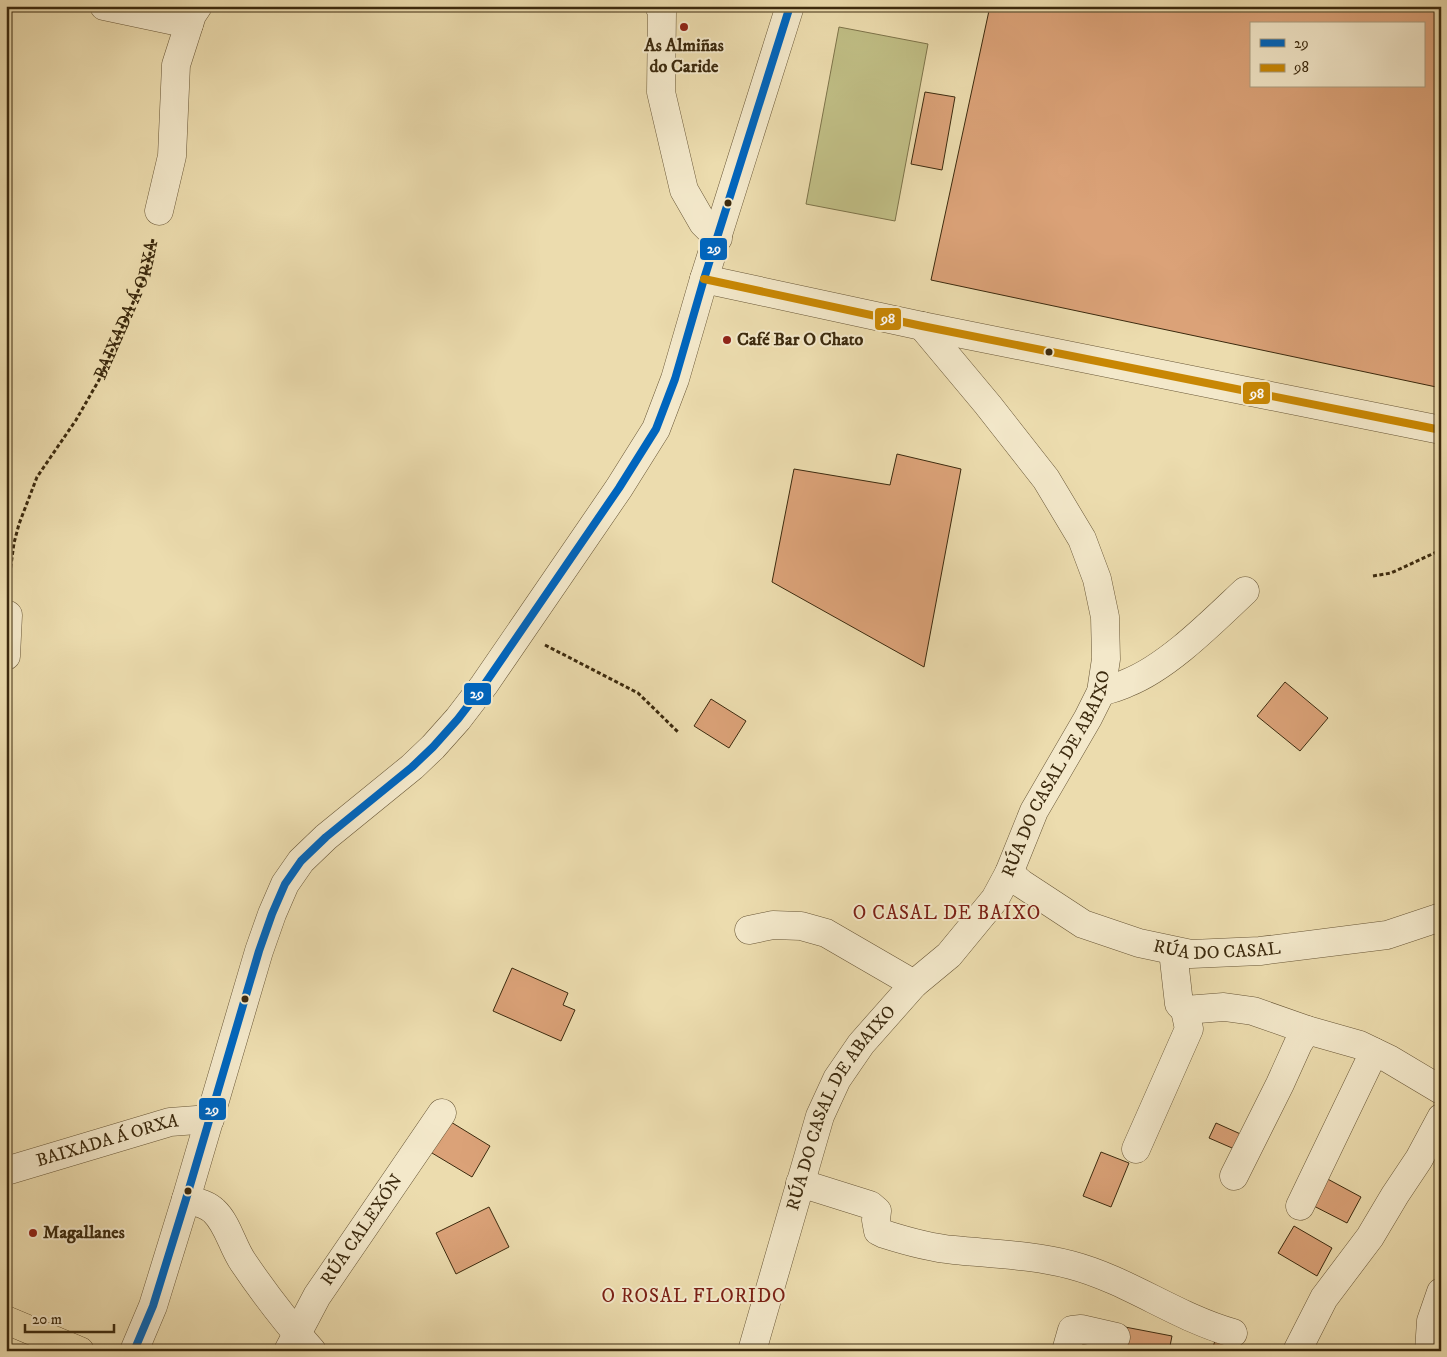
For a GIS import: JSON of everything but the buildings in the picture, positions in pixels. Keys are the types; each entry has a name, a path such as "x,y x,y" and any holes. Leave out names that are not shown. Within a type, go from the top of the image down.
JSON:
{"main road":[{"path":"6,1320 80,1351"}],"street":[{"path":"104,6 194,15 176,65 172,156 159,212"},
{"path":"659,6 662,12 661,92 684,190 703,223 718,238"},
{"path":"134,1351 153,1306 259,951 285,884 301,861 326,837 380,794 434,746 458,718 490,677 619,488 656,429 675,379 704,279 790,6"},
{"path":"704,279 922,326 1441,430"},
{"name":"RÚA DO CASAL DE ABAIXO","path":"752,1351 820,1116 837,1079 861,1044 914,984 948,955 995,899 1009,873 1034,811 1101,692 1106,659 1105,617 1097,579 1082,539 1046,480 988,405 922,326"},
{"path":"1101,692 1128,683 1156,667 1192,640 1246,591"},
{"path":"6,656 8,602"},
{"name":"RÚA DO CASAL","path":"1009,873 1022,884 1084,924 1139,943 1191,954 1260,951 1387,934 1441,917"},
{"path":"749,930 773,925 801,926 826,933 914,984"},
{"path":"1136,1149 1188,1029 1185,1010 1179,1004 1173,951"},
{"path":"1185,1010 1224,1007 1254,1011 1360,1046 1441,1090"},
{"path":"1234,1176 1298,1044 1308,1030"},
{"path":"1300,1206 1374,1052"},
{"name":"RÚA CALEXÓN","path":"299,1345 317,1296 442,1113"},
{"path":"1297,1351 1324,1298 1370,1237 1419,1159 1441,1118"},
{"name":"BAIXADA Á ORXA","path":"6,1172 170,1122 210,1119"},
{"path":"800,1183 870,1204 877,1211 878,1230 884,1234 952,1250 1001,1253 1071,1265 1115,1280 1208,1326 1233,1333"},
{"path":"186,1199 204,1204 214,1211 223,1223 241,1260 299,1345"},
{"path":"1429,1351 1431,1321 1441,1292"},
{"path":"1066,1351 1072,1330 1081,1329 1116,1336"}],"path":[{"name":"BAIXADA Á ORXA","path":"8,602 14,543 37,476 76,420 99,380 146,273 159,212"},
{"path":"1373,576 1391,573 1441,550"},
{"path":"542,644 638,693 678,732"}],"shaded area":[{"path":"839,27 928,44 895,221 806,204"}],"transit line":[{"name":"29","path":"134,1351 153,1306 259,951 285,884 301,861 326,837 412,767 458,719 484,685 619,488 656,429 675,379 704,279 790,6"},
{"name":"98","path":"704,279 922,326 1441,430"}],"place":[{"name":"As Almiñas do Caride","path":"684,27"},
{"name":"Café Bar O Chato","path":"727,340"},
{"name":"Magallanes","path":"33,1233"}],"district":[{"name":"O CASAL DE BAIXO","path":"947,913"},
{"name":"O ROSAL FLORIDO","path":"694,1296"}]}
